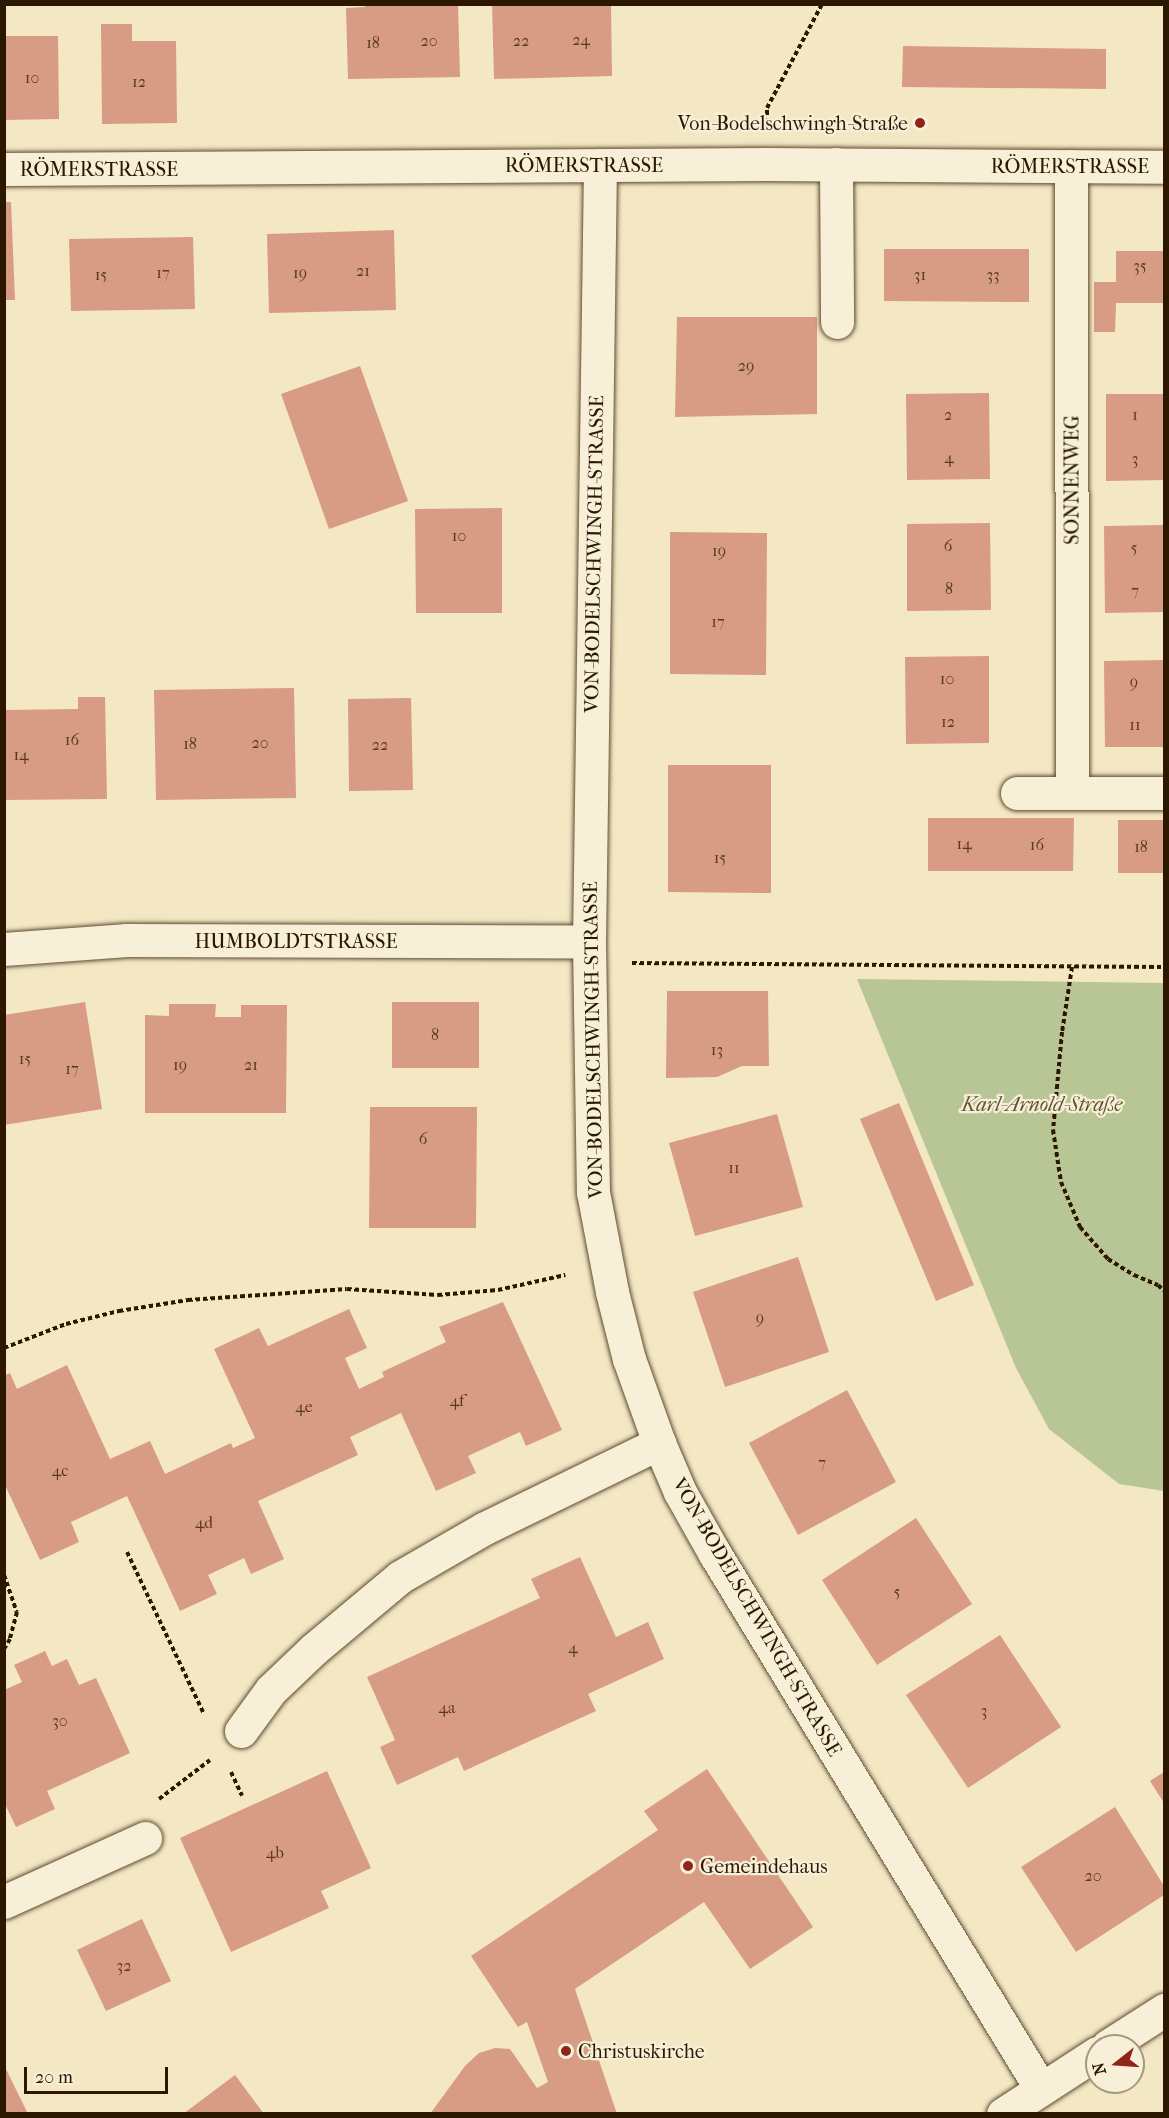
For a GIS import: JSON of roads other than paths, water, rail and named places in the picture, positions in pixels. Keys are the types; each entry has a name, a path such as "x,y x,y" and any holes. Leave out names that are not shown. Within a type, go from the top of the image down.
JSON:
{"street":[{"path":"1164,152 1164,166"},
{"name":"RÖMERSTRASSE","path":"4,169 766,164 1164,166"},
{"path":"836,164 837,322"},
{"name":"VON-BODELSCHWINGH-STRASSE","path":"600,165 589,953 593,1192 607,1266 629,1359 659,1443 680,1492 715,1554 1041,2089"},
{"name":"SONNENWEG","path":"1071,166 1072,793"},
{"path":"1017,793 1164,793"},
{"name":"HUMBOLDTSTRASSE","path":"4,949 127,940 589,953"},
{"path":"241,1731 271,1690 314,1649 400,1577 485,1528 659,1443"},
{"path":"4,1902 145,1838"},
{"path":"1127,2034 1164,2010"},
{"path":"1003,2114 1085,2061"}],"place":[{"name":"Von-Bodelschwingh-Straße","path":"920,123"},
{"name":"Gemeindehaus","path":"688,1866"},
{"name":"Christuskirche","path":"566,2051"}],"park label":[{"name":"Karl-Arnold-Straße","path":"1042,1104"}]}
